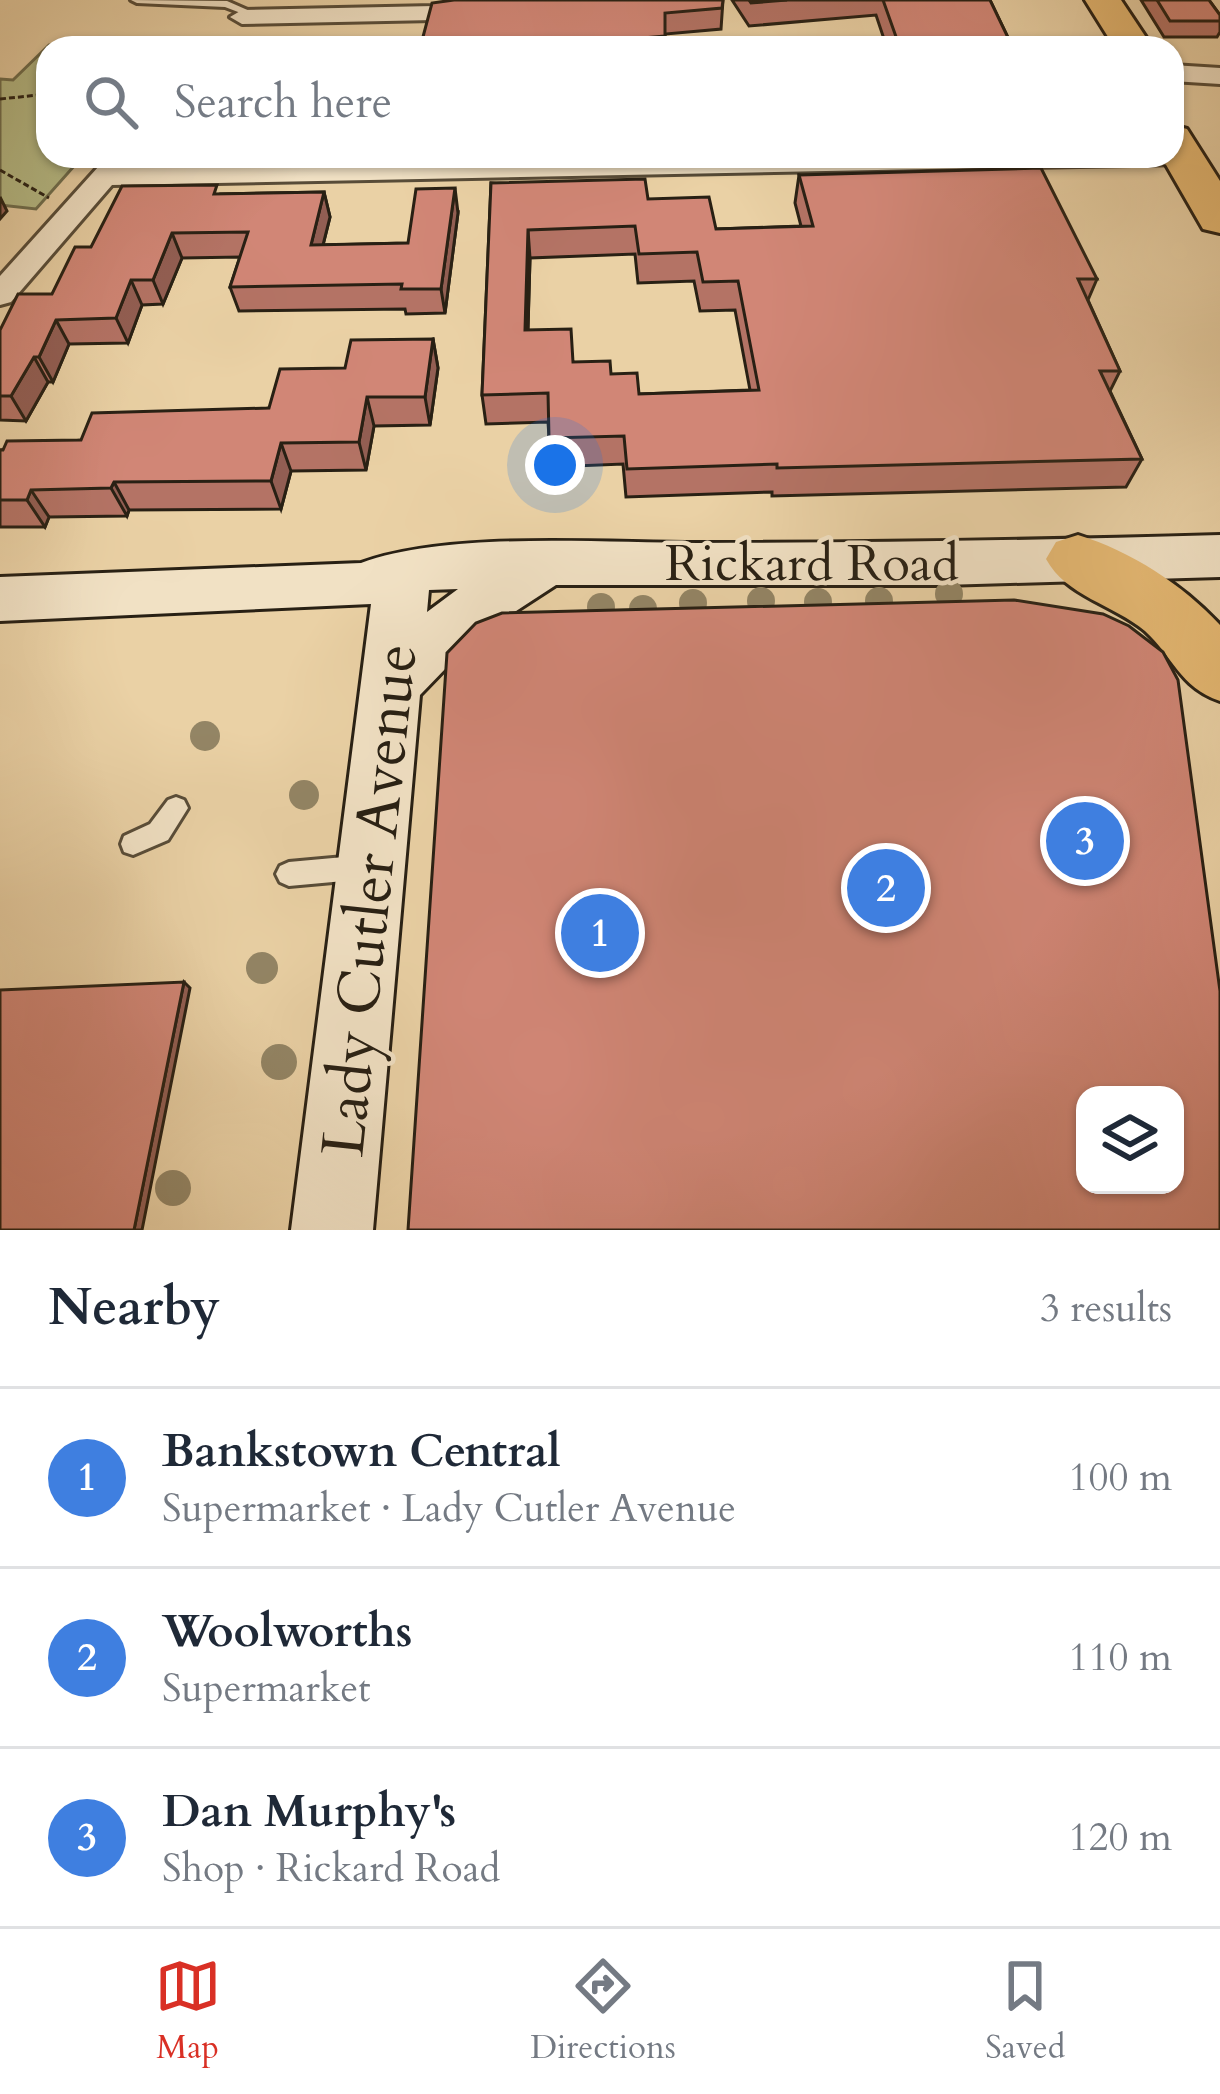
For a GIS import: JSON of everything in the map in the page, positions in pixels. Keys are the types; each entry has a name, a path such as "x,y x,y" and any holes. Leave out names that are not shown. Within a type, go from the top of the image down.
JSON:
{"highway":[{"path":"1083,0 1106,36"},
{"path":"1103,0 1126,36"},
{"path":"1192,158 1220,219"},
{"path":"1078,560 1168,613 1220,672"}],"main road":[{"name":"Rickard Road","path":"0,599 363,585 403,571 552,564 1220,556"},
{"name":"Rickard Road","path":"0,571 366,557 403,571"},
{"path":"298,588 347,622 390,687 429,639 456,616 552,564"},
{"name":"Lady Cutler Avenue","path":"332,1230 403,571"}],"street":[{"path":"228,36 248,10 434,13 514,0"},
{"path":"1184,74 1220,76"},
{"path":"0,295 112,168"}],"lane":[{"path":"137,0 226,4 248,10"},
{"path":"133,844 159,832 176,808"},
{"path":"289,874 372,867"}],"path":[{"path":"0,99 36,95"},
{"path":"0,170 50,199"}],"green space":[{"path":"36,58 36,168 72,168 36,209 0,205 0,79 13,80"}],"building":[{"path":"723,0 722,8 665,13 665,36 423,36 432,3"},
{"path":"883,0 990,0 1007,36 896,36"},
{"path":"1157,0 1209,0 1220,21 1170,21"},
{"path":"1041,168 1097,279 1078,279 1120,371 1100,371 1142,459 627,469 624,436 549,438 548,393 482,395 491,183 645,179 648,199 709,197 716,229 813,226 799,175","holes":["635,226 639,254 697,252 703,282 738,281 759,390 639,394 637,373 611,374 610,361 573,362 571,329 525,330 528,230"]},
{"path":"217,185 214,194 324,192 311,245 408,243 416,189 455,188 441,289 401,289 402,284 230,287 248,232 172,233 153,280 131,280 116,318 56,320 39,357 34,357 11,396 0,396 0,330 18,294 52,294 75,247 91,247 122,186"},
{"path":"433,339 425,397 367,397 359,442 281,443 271,481 114,482 111,488 31,490 27,500 0,500 0,450 7,441 81,440 92,413 269,408 280,369 345,368 351,340"},
{"path":"1014,600 1103,614 1129,626 1163,652 1178,680 1220,991 1220,1230 408,1230 447,653 476,623 502,613"},
{"path":"184,982 134,1230 0,1230 0,990"}],"place":[{"name":"Dan Murphy's","path":"1085,841"},
{"name":"Woolworths","path":"886,888"},
{"name":"Bankstown Central","path":"600,933"}]}
